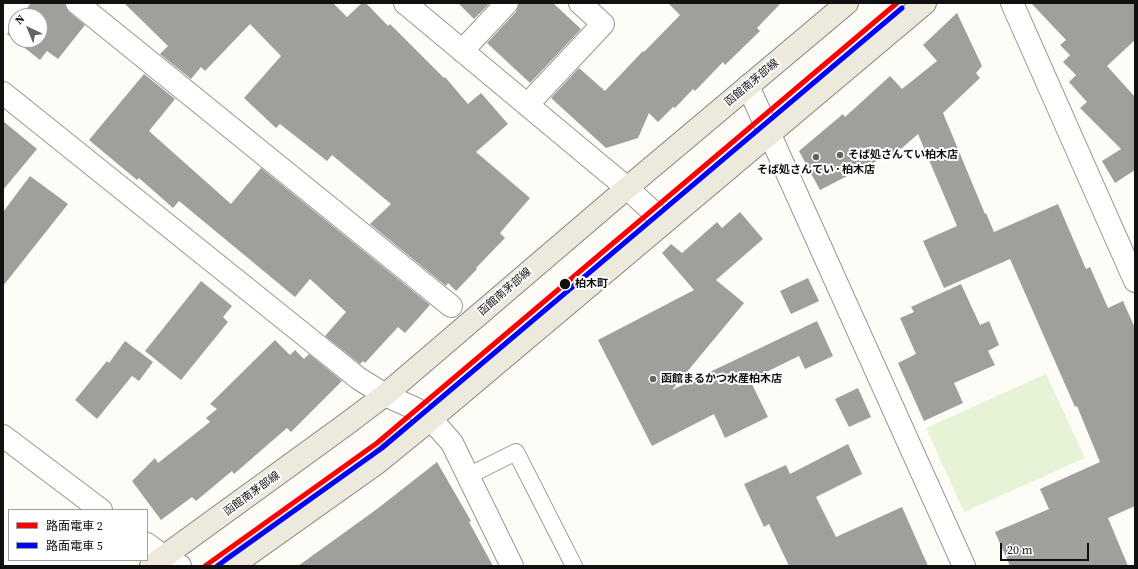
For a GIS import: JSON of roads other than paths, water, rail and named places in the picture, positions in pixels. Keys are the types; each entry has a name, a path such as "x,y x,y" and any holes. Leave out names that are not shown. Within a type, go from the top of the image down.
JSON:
{"main road":[{"name":"函館南茅部線","path":"160,558 335,433 385,395 627,188 847,3"},
{"path":"232,566 377,463 925,3"}],"street":[{"path":"77,3 451,306"},
{"path":"406,3 627,188 664,222"},
{"path":"462,51 507,3"},
{"path":"527,105 603,24 580,3"},
{"path":"1012,3 1135,281"},
{"path":"748,86 964,566"},
{"path":"3,93 358,378 385,395 416,409 431,419 452,443 512,566"},
{"path":"3,436 100,509"}],"lane":[{"path":"468,476 516,452 574,566"}],"tram line":[{"name":"2","path":"205,566 377,443 897,3"},
{"name":"5","path":"217,566 382,448 902,8"}],"place":[{"name":"そば処さんてい柏木店","path":"840,155"},
{"name":"そば処さんてい · 柏木店","path":"816,157"},
{"name":"柏木町","path":"565,284"},
{"name":"函館まるかつ水産柏木店","path":"653,379"}]}
